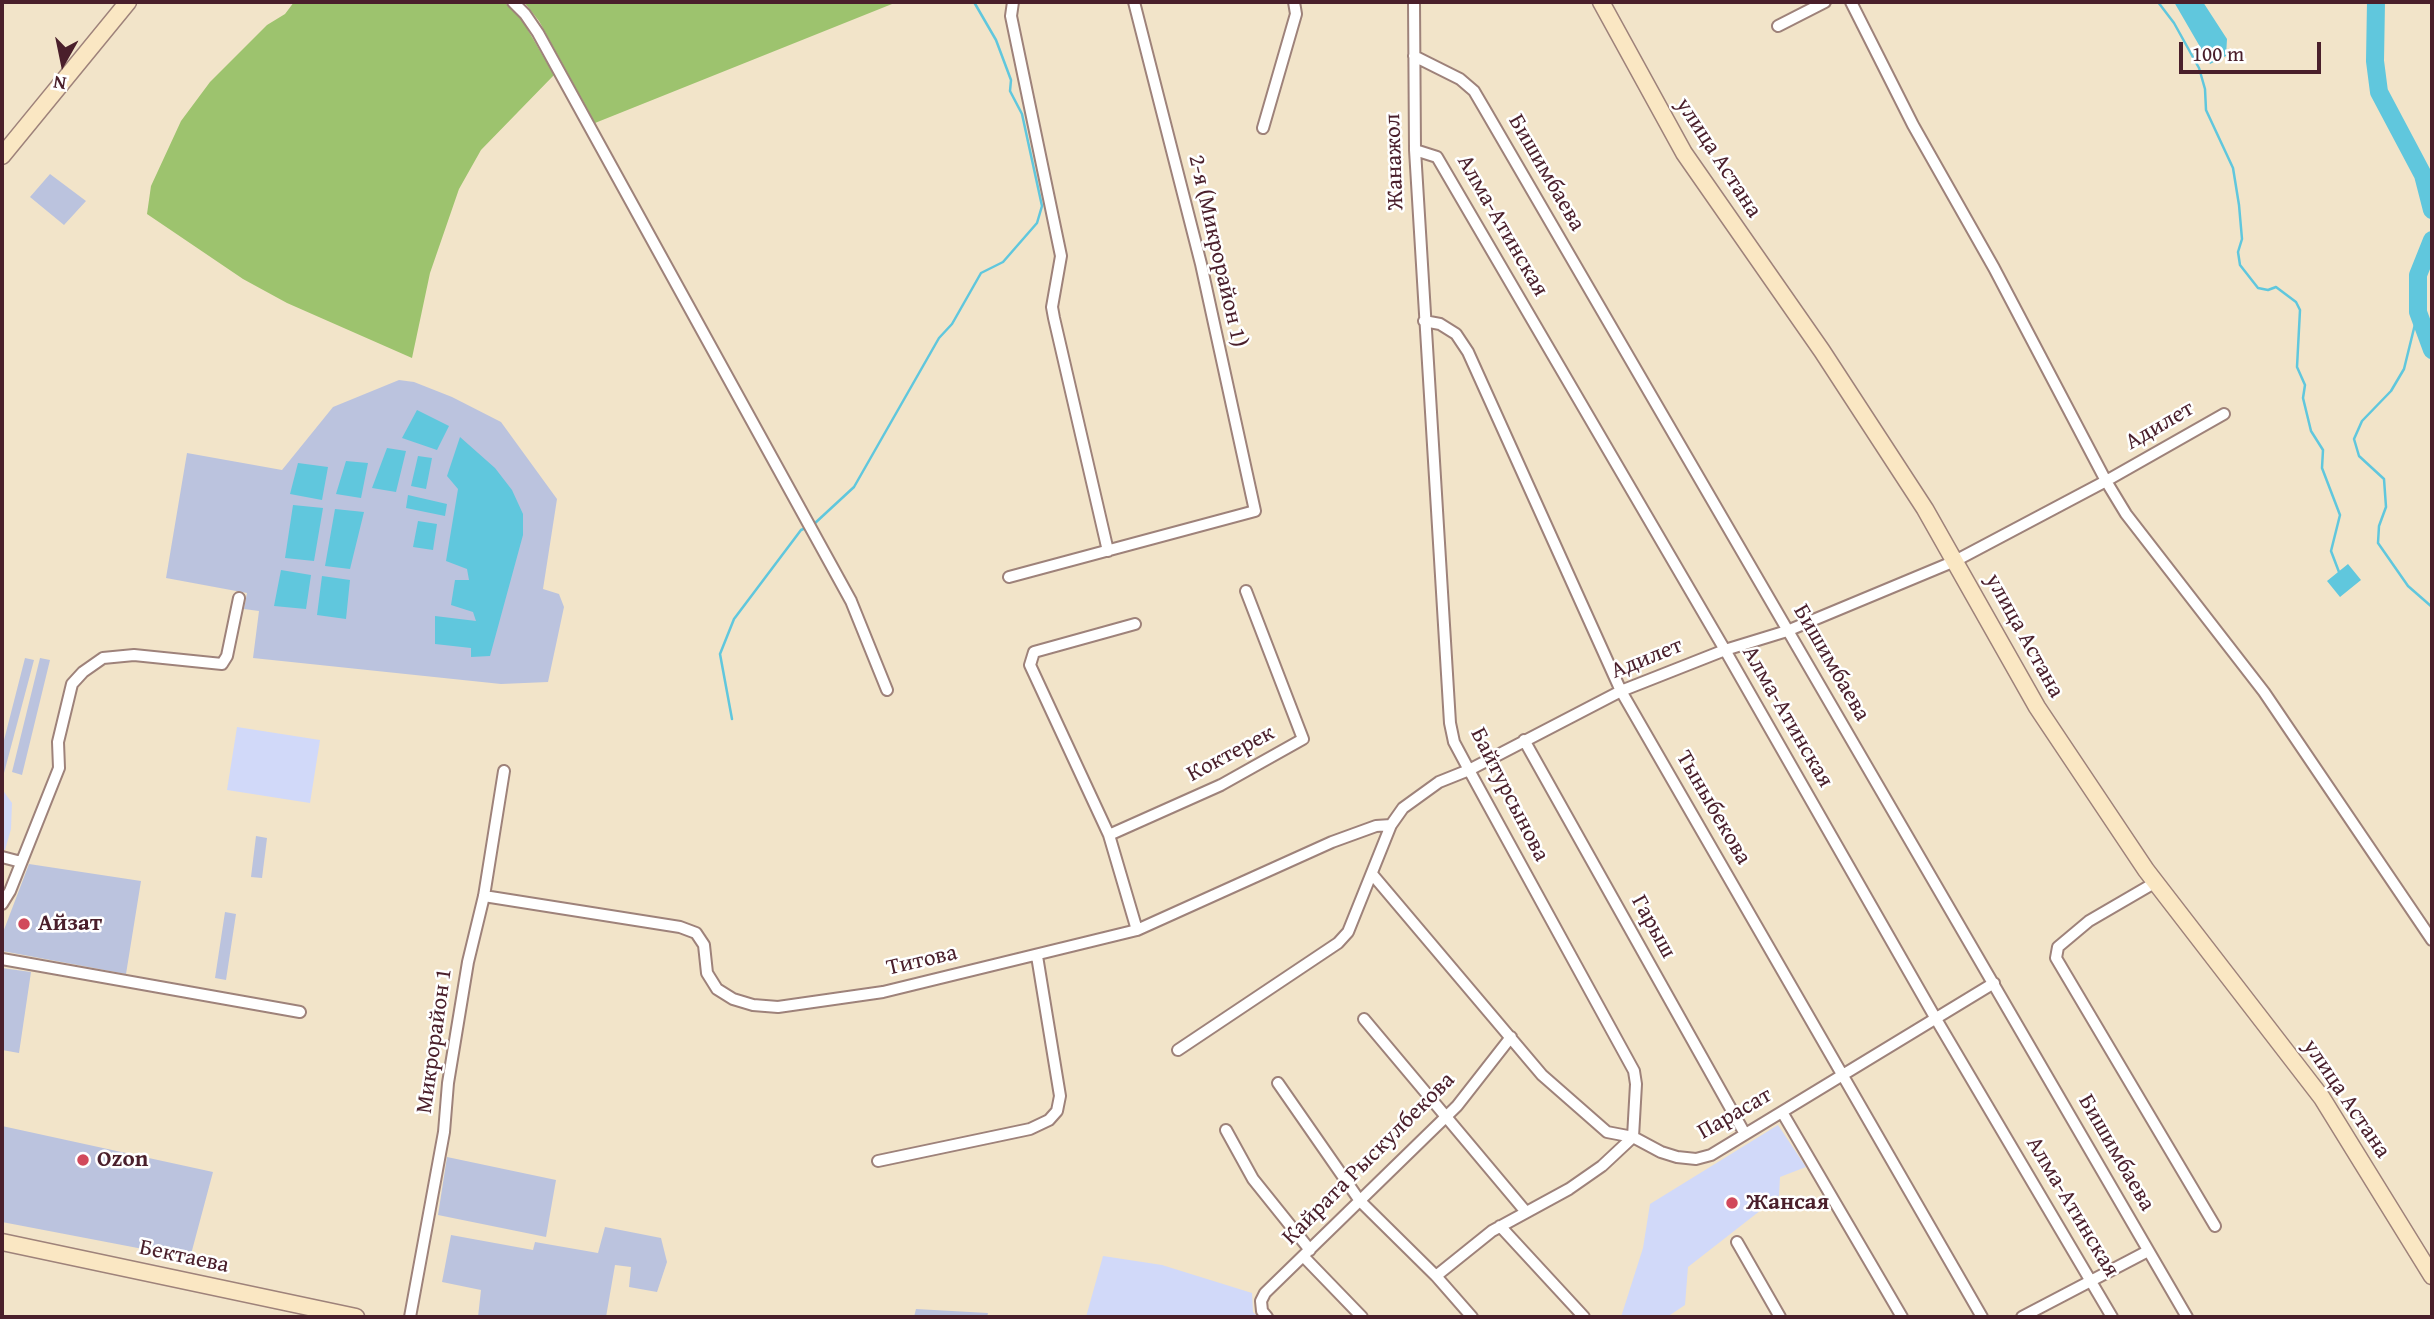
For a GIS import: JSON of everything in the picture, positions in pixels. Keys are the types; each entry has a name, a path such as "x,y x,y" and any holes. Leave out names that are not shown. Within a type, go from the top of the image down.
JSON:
{"main road":[{"path":"2,156 128,2"},
{"name":"улица Астана","path":"1601,2 1684,153 1822,351 1925,509 2037,708 2156,882 2322,1098 2432,1276"},
{"name":"Бектаева","path":"2,1242 356,1317"}],"street":[{"path":"513,2 526,14 538,33 851,601 887,690"},
{"path":"1009,577 1108,551 1052,307 1061,256 1011,16 1013,2"},
{"name":"2-я (Микрорайон 1)","path":"1108,551 1255,511 1201,264 1134,2"},
{"path":"1263,128 1296,13 1294,2"},
{"name":"Жанажол","path":"1414,2 1415,150 1424,321"},
{"path":"1778,26 1825,2"},
{"path":"1851,2 1913,125 1994,268 2126,514 2264,692 2432,940"},
{"name":"Бишимбаева","path":"1413,56 1460,79 1474,91 2187,1317"},
{"name":"Алма-Атинская","path":"1415,150 1437,158 1725,650 1936,1019 2112,1317"},
{"name":"Тыныбекова","path":"1424,321 1440,324 1456,334 1468,352 1621,691 1982,1317"},
{"name":"Байтурсынова","path":"1424,321 1450,723 1454,742 1634,1071 1636,1084 1633,1137"},
{"name":"Адилет","path":"1178,1050 1338,943 1348,932 1391,825 1403,808 1440,782 1469,770 1621,691 1725,650 1787,631 1955,561 2106,481 2224,414"},
{"name":"Коктерек","path":"1109,835 1221,785 1303,739 1246,591"},
{"path":"2,904 10,891 59,768 58,742 72,684 103,658 134,655 222,664 227,656 239,598"},
{"path":"1135,624 1034,652 1030,665 1109,835 1137,930"},
{"name":"Гарыш","path":"1524,740 1745,1134"},
{"name":"Микрорайон 1","path":"411,1317 444,1132 468,962 484,896 504,771"},
{"name":"Титова","path":"484,896 680,927 696,933 704,944 707,973 717,989 733,999 760,1007 778,1007 883,992 1137,930 1332,842 1376,826 1391,825"},
{"path":"2,857 22,862"},
{"name":"Парасат","path":"1372,874 1542,1075 1607,1132 1633,1137 1677,1157 1696,1159 1711,1155 1994,983"},
{"path":"2156,882 2090,921 2058,947 2056,958 2215,1226"},
{"path":"878,1161 1030,1129 1049,1120 1057,1111 1060,1096 1037,956"},
{"path":"2,959 300,1012"},
{"path":"1364,1019 1526,1212"},
{"name":"Кайрата Рыскулбекова","path":"1264,1314 1261,1301 1265,1293 1446,1117 1511,1037"},
{"path":"1278,1083 1360,1201 1437,1276 1472,1317"},
{"path":"1782,1112 1902,1317"},
{"path":"1226,1130 1253,1178 1306,1253 1362,1317"},
{"path":"1437,1276 1500,1226 1569,1189 1602,1166 1633,1137"},
{"path":"1500,1226 1584,1317"},
{"path":"1737,1241 1780,1317"},
{"path":"2022,1317 2148,1251"}],"shaded area":[{"path":"50,174 86,201 64,225 30,197"},
{"path":"399,380 414,382 452,397 501,422 557,499 543,589 559,594 564,607 548,682 501,684 253,658 259,611 244,609 247,593 166,578 187,453 282,470 333,407"},
{"path":"25,658 34,660 4,773 2,748"},
{"path":"40,658 50,660 22,775 12,772"},
{"path":"237,727 320,740 310,803 227,790"},
{"path":"2,789 12,803 11,829 5,850 2,849"},
{"path":"256,836 267,838 262,878 251,877"},
{"path":"29,864 141,881 126,974 2,951 2,935"},
{"path":"225,912 236,914 226,980 215,978"},
{"path":"2,968 31,972 19,1053 2,1050"},
{"path":"1778,1125 1806,1167 1780,1177 1779,1196 1688,1267 1685,1305 1667,1317 1621,1317 1643,1248 1650,1204"},
{"path":"2,1126 213,1172 190,1258 2,1222"},
{"path":"447,1157 556,1180 546,1237 438,1215"},
{"path":"605,1227 661,1238 667,1262 657,1292 629,1287 631,1267 615,1265 606,1317 478,1317 481,1290 442,1282 451,1235 533,1250 535,1242 598,1253"},
{"path":"1103,1256 1162,1265 1252,1293 1253,1312 1258,1317 1086,1317"},
{"path":"916,1309 988,1313 987,1317 914,1317"}],"green space":[{"path":"294,2 504,2 521,18 554,75 481,150 459,189 430,273 412,358 287,303 243,279 147,214 151,186 181,121 210,82 267,25 285,14"},
{"path":"524,2 897,2 595,123 539,21"}],"water":[{"path":"2174,2 2203,2 2227,39 2226,56 2210,64"},
{"path":"417,410 449,426 437,450 402,438"},
{"path":"460,437 495,468 512,490 523,514 523,535 490,656 471,657 471,648 435,644 435,616 476,621 473,612 451,605 455,580 469,580 467,569 446,561 458,489 447,476"},
{"path":"387,448 406,451 396,492 372,488"},
{"path":"418,456 432,458 426,489 411,486"},
{"path":"346,461 368,463 361,498 336,494"},
{"path":"298,463 328,467 322,500 290,494"},
{"path":"408,495 447,504 445,516 406,508"},
{"path":"293,505 323,508 314,561 285,558"},
{"path":"335,509 364,512 350,569 325,566"},
{"path":"418,521 437,524 433,550 413,547"},
{"path":"2348,564 2361,580 2340,597 2327,581"},
{"path":"281,570 311,575 306,609 274,606"},
{"path":"322,576 350,580 346,619 317,615"}],"waterway":[{"path":"814,524 854,487 939,338 952,324 981,273 1003,262 1037,223 1042,206 1022,114 1010,91 1011,80 996,40 974,2"},
{"path":"2158,2 2174,23 2199,68 2205,89 2206,110 2233,168 2242,239 2238,252 2240,265 2258,288 2268,290 2276,287 2296,302 2300,310 2297,367 2305,385 2303,398 2311,431 2323,450 2322,468 2340,515 2331,551 2339,572"},
{"path":"2376,2 2375,61 2379,92 2423,175 2432,210"},
{"path":"2432,240 2418,275 2418,312 2432,350"},
{"path":"2418,312 2404,369 2391,391 2362,421 2354,439 2359,456 2384,479 2386,507 2379,526 2378,543 2408,586 2432,607"},
{"path":"732,719 720,654 734,619 801,530 808,527"}],"place":[{"name":"Айзат","path":"24,924"},
{"name":"Ozon","path":"83,1160"},
{"name":"Жансая","path":"1732,1203"}]}
